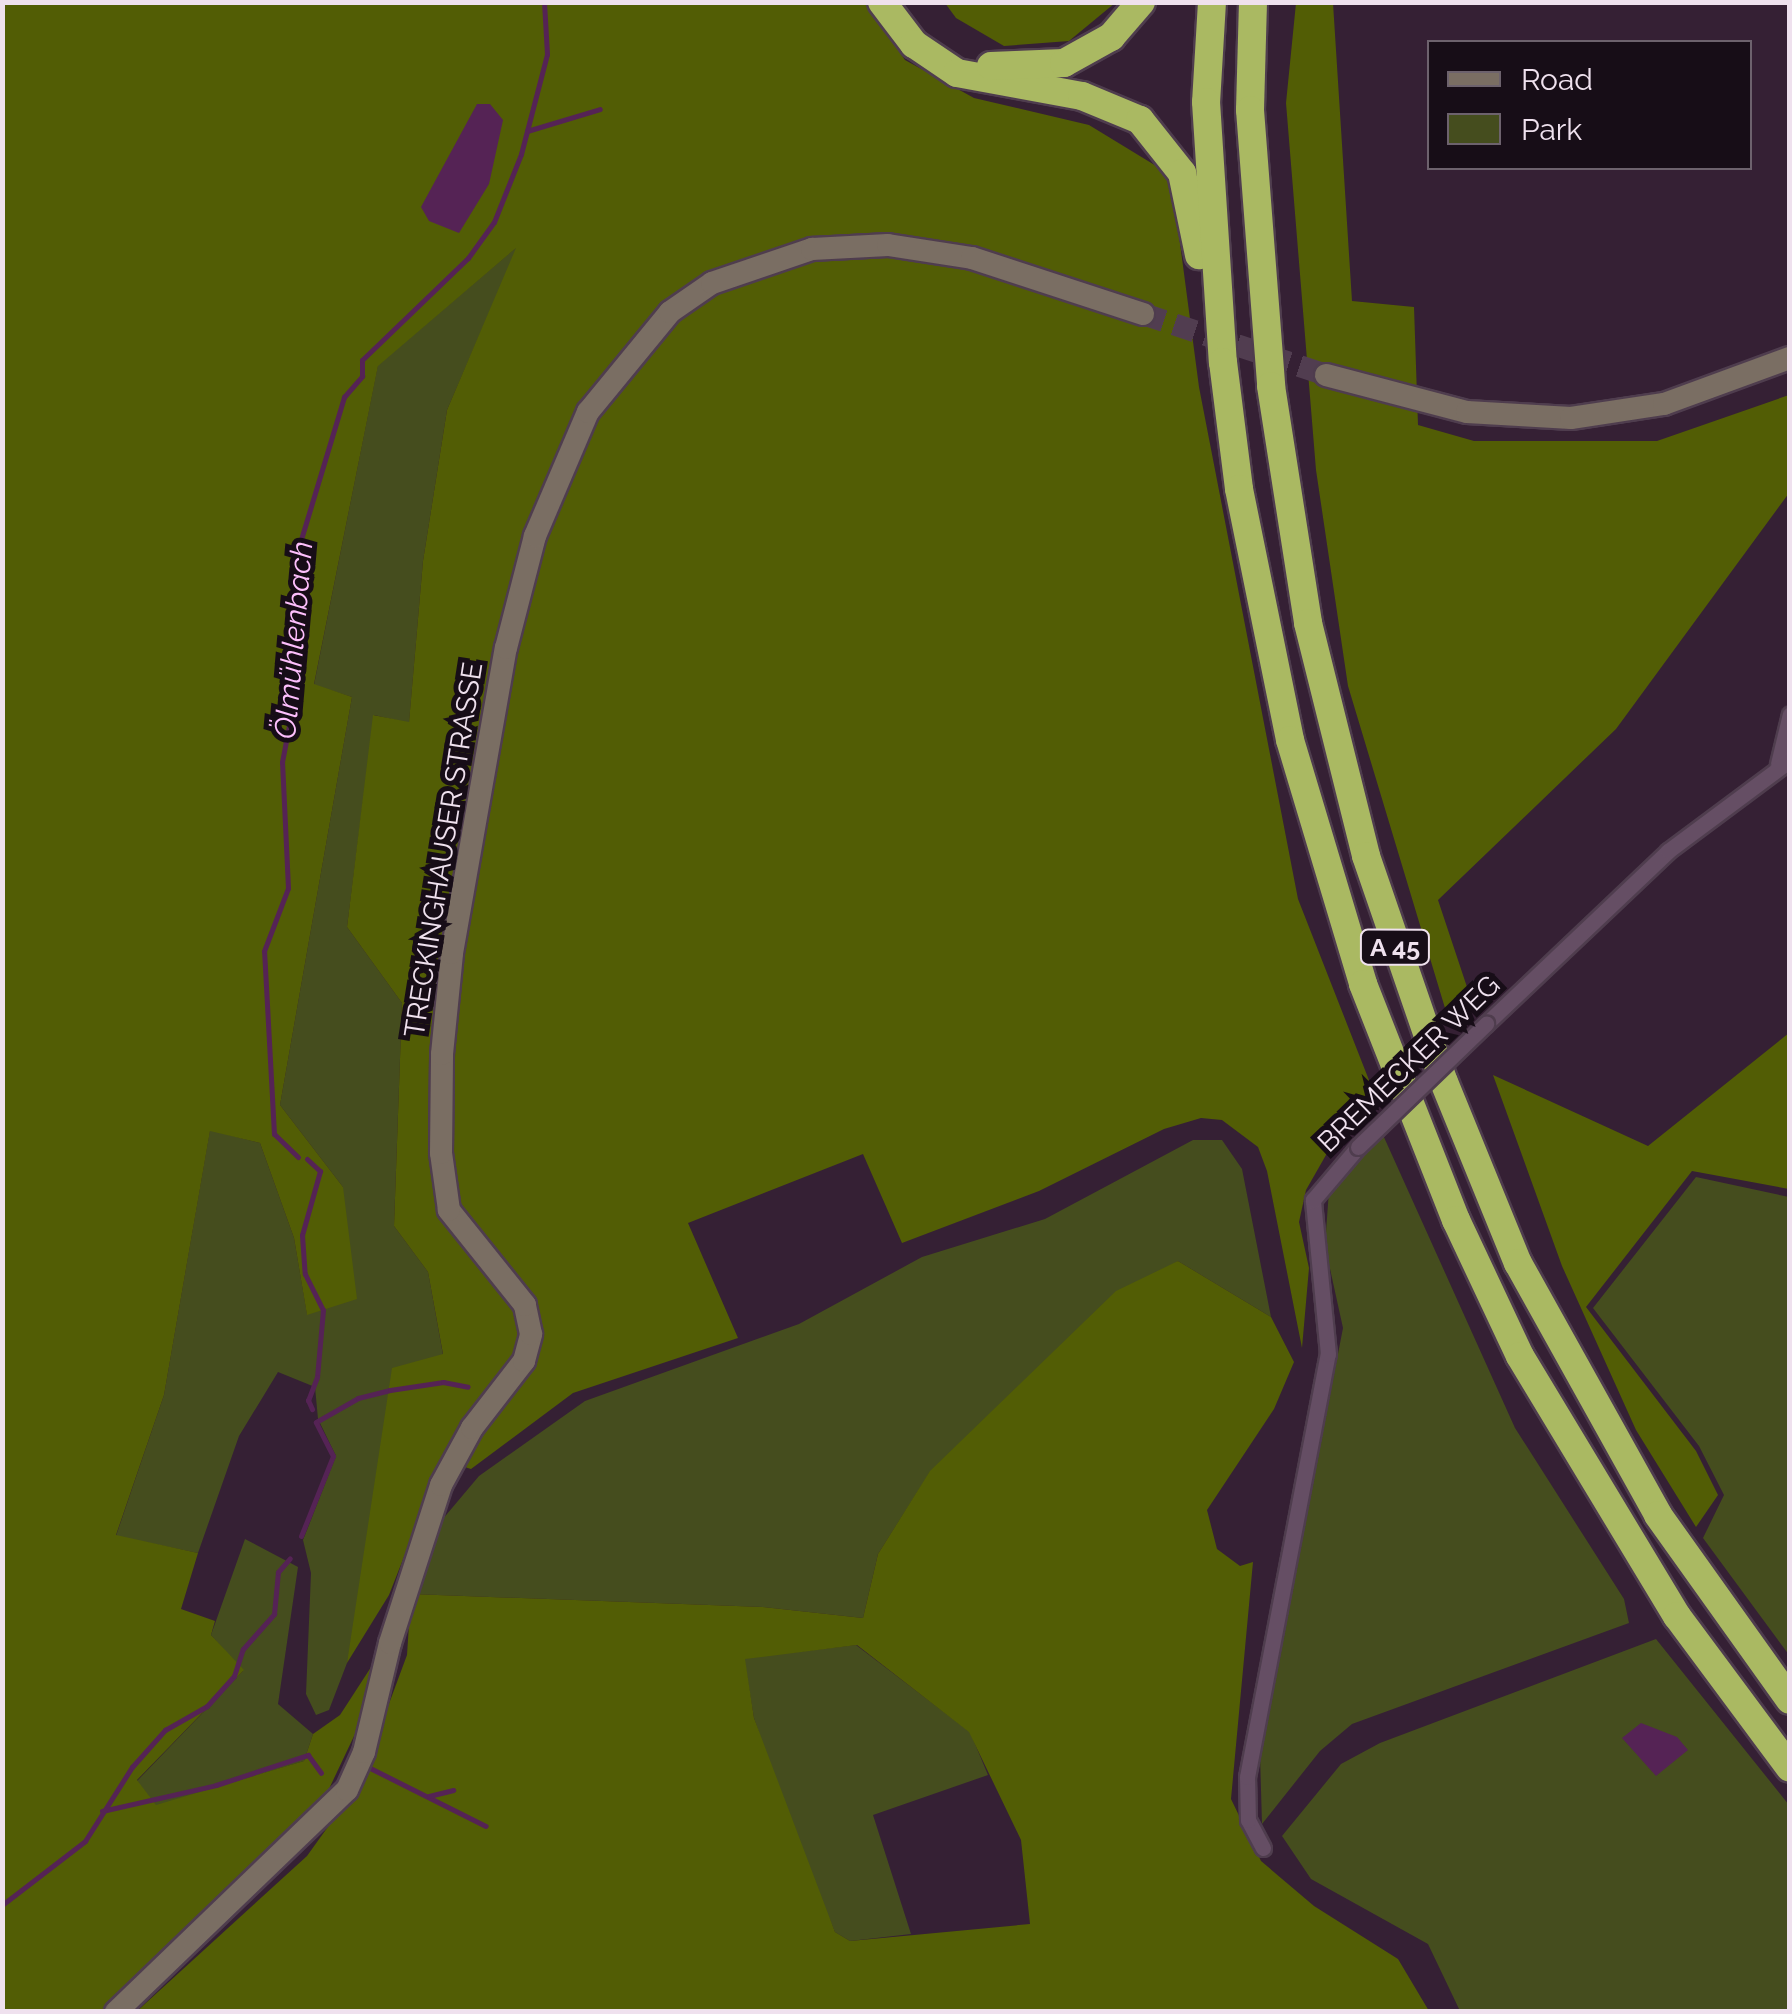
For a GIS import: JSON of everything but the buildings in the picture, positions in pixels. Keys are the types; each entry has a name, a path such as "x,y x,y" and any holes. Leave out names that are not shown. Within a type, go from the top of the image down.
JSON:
{"highway":[{"path":"882,2 914,44 956,73 1106,103 1156,134 1182,172 1192,203 1222,362"},
{"path":"901,2 947,49 1013,69 1064,63 1090,51 1141,2"},
{"name":"A 45","path":"1212,2 1206,102 1222,362 1266,633 1357,966 1456,1220 1520,1356 1677,1616 1790,1768"},
{"name":"A 45","path":"1253,2 1250,110 1271,386 1308,623 1334,740 1402,970 1487,1194 1631,1471 1790,1700"}],"main road":[{"name":"TRECKINGHAUSER STRASSE","path":"116,2012 347,1790 364,1752 390,1643 440,1485 465,1439 524,1361 530,1334 525,1306 450,1210 442,1152 442,1054 452,953 506,648 534,536 588,412 670,312 712,284 812,249 876,245 972,258 1144,314"},
{"path":"1326,374 1468,412 1572,418 1664,404 1790,358"}],"street":[{"name":"BREMECKER WEG","path":"1264,1848 1248,1820 1246,1777 1328,1354 1313,1200 1358,1147 1668,851 1784,762 1790,714"}],"green space":[{"path":"3,3 866,3 905,60 974,98 1089,125 1171,175 1199,387 1298,899 1376,1098 1330,1148 1306,1190 1299,1222 1309,1268 1302,1348 1267,1171 1258,1147 1222,1120 1201,1118 1164,1129 1039,1191 902,1243 863,1154 688,1223 738,1338 573,1393 471,1469 442,1460 389,1595 347,1663 392,1368 443,1354 428,1272 394,1226 402,1003 347,927 373,715 409,722 423,561 447,410 516,248 378,366 314,684 352,697 280,1105 343,1187 357,1299 307,1315 294,1238 260,1143 210,1131 164,1395 116,1535 198,1553 181,1609 215,1621 211,1635 244,1670 137,1780 156,1805 304,1761 313,1734 340,1715 375,1661 355,1734 319,1810 101,2011 3,2012"},
{"path":"945,3 1115,3 1069,41 1004,46 956,18"},
{"path":"1296,3 1333,3 1352,301 1414,307 1418,425 1474,441 1657,441 1789,395 1789,493 1616,729 1438,900 1474,1008 1451,1028 1348,686 1316,470 1286,103"},
{"path":"518,246 447,410 423,561 409,723 374,715 347,927 402,1003 394,1226 428,1272 443,1355 347,1663 329,1710 316,1715 306,1694 311,1573 303,1540 336,1456 318,1419 315,1387 278,1372 239,1436 198,1553 116,1536 164,1395 210,1130 260,1143 294,1238 307,1314 343,1187 280,1105 352,697 314,685 378,365"},
{"path":"1789,1033 1789,1189 1692,1171 1586,1307 1696,1451 1718,1495 1696,1527 1636,1430 1562,1266 1493,1075 1648,1146"},
{"path":"1383,1135 1515,1428 1624,1599 1629,1623 1352,1724 1320,1751 1262,1824 1260,1755 1343,1328 1325,1246 1329,1190"},
{"path":"1193,1140 1222,1140 1242,1169 1271,1317 1178,1261 930,1472 878,1554 863,1618 763,1607 411,1594 431,1533 479,1476 585,1401 799,1324 922,1257 1045,1219"},
{"path":"1696,1177 1789,1197 1789,1655 1703,1538 1724,1495 1699,1446 1593,1308"},
{"path":"1178,1261 1271,1317 1294,1362 1274,1409 1207,1510 1217,1549 1240,1566 1253,1562 1231,1799 1261,1861 1314,1906 1398,1959 1429,2011 136,2012 307,1856 360,1782 407,1655 411,1594 763,1607 863,1618 878,1554 930,1471 1116,1291","holes":["857,1645 969,1732 1021,1840 1030,1924 850,1941 835,1932 754,1718 745,1659"]},
{"path":"245,1539 298,1567 278,1704 313,1734 304,1761 156,1806 137,1781 243,1671 211,1635"},
{"path":"1656,1639 1789,1805 1789,2011 1460,2011 1428,1944 1311,1879 1282,1836 1341,1764 1380,1743"},
{"path":"856,1645 970,1732 988,1775 873,1815 911,1934 850,1941 835,1932 792,1830 754,1718 744,1658"}],"shaded area":[{"path":"477,104 490,104 503,120 489,184 459,233 429,221 421,207"},
{"path":"1641,1723 1677,1737 1688,1750 1656,1776 1622,1738"}],"waterway":[{"name":"Ölmühlenbach","path":"298,1157 274,1134 264,951 288,888 282,762 297,683 299,546 344,397 362,376 362,360 468,258 494,222 521,154 547,54 544,2"},
{"path":"527,131 600,109"},
{"name":"Ölmühlenbach","path":"307,1159 320,1171 302,1235 305,1274 323,1310 317,1377 308,1400 312,1409"},
{"path":"316,1422 358,1398 390,1390 443,1382 468,1387"},
{"name":"Ölmühlenbach","path":"301,1536 333,1456 316,1422"},
{"name":"Ölmühlenbach","path":"2,1905 85,1841 132,1767 165,1730 207,1706 234,1676 243,1649 274,1614 278,1572 290,1558"},
{"path":"102,1811 216,1785 308,1755 321,1773"},
{"path":"364,1765 486,1826"},
{"path":"429,1796 453,1790"}],"tunnel":[{"path":"1143,314 1326,375"}]}
